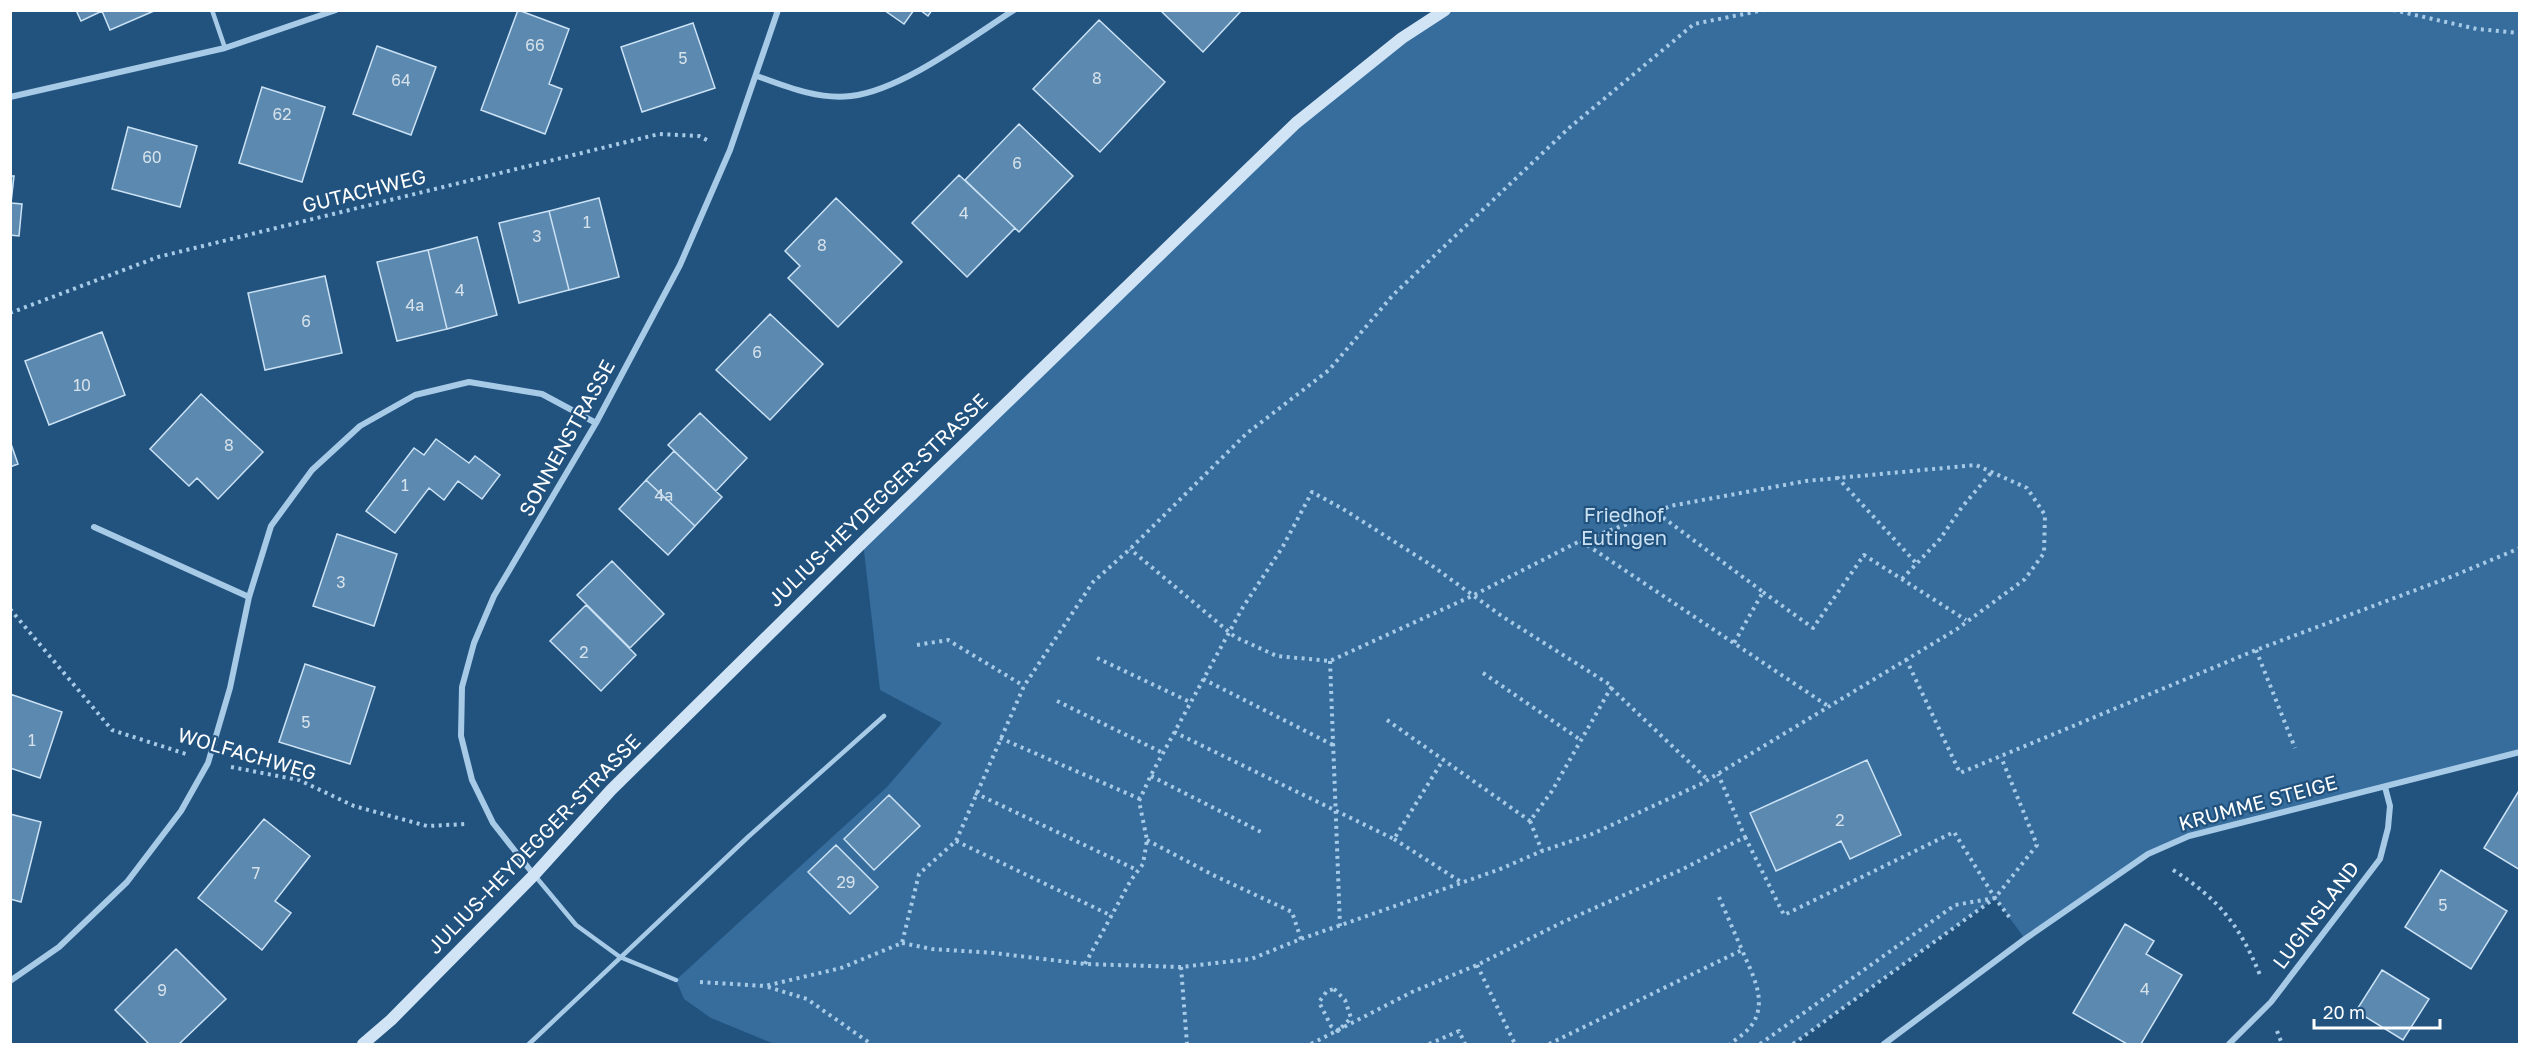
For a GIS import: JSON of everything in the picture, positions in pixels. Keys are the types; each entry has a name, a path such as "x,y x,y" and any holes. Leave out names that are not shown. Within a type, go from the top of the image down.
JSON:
{"street":[{"path":"10,97 225,48 336,10"},
{"name":"SONNENSTRASSE","path":"534,875 493,823 472,780 461,736 462,687 474,643 494,596 596,423 680,265 730,150 778,10"},
{"path":"757,76 807,94 851,96 902,80 1014,10"},
{"name":"JULIUS-HEYDEGGER-STRASSE","path":"363,1044 391,1020 534,875 611,790 862,542 1287,132 1402,38 1444,10"},
{"path":"10,981 59,947 127,882 181,811 208,763 230,688 249,597 271,526 312,470 360,426 415,394 469,382 542,394 596,423"},
{"path":"94,526 249,597"},
{"name":"KRUMME STEIGE","path":"1884,1044 2025,939 2148,854 2189,836 2520,752"},
{"name":"LUGINSLAND","path":"2229,1044 2271,1002 2380,859 2388,828 2390,806 2385,787"}],"lane":[{"path":"212,10 225,48"},
{"path":"529,1044 748,837 884,716"},
{"path":"534,875 576,924 620,957 676,980"}],"path":[{"path":"902,943 919,874 956,841 975,793 1024,686 1093,582 1130,549 1246,434 1329,370 1393,295 1569,128 1694,24 1764,10"},
{"path":"2393,10 2406,15 2477,29 2520,33"},
{"name":"GUTACHWEG","path":"10,313 158,257 659,134 699,136 730,150"},
{"path":"765,986 840,968 902,943 932,949 994,953 1085,964 1181,967 1251,959 1301,939 1462,883 1592,834 1708,780 1957,629 2025,579 2044,553 2045,516 2027,488 1976,465 1837,477 1670,506 1657,513 1580,541 1472,596 1330,661 1277,656 1231,633 1130,549"},
{"path":"1902,579 1940,539 1962,507 1991,472"},
{"path":"1837,477 1917,564"},
{"path":"1085,964 1137,870 1143,864 1147,840 1140,799 1151,775 1190,702 1231,633 1243,607 1282,548 1312,492 1431,565 1472,596 1612,686 1611,688 1708,780"},
{"path":"1657,513 1813,628 1864,555 1966,621"},
{"path":"1580,541 1828,706"},
{"path":"1906,659 1960,773 2256,650 2520,548"},
{"path":"1734,643 1763,592"},
{"name":"WOLFACHWEG","path":"10,609 112,730 180,751 208,763 300,780 354,806 427,826 493,823"},
{"path":"917,645 948,640 1024,686"},
{"path":"2256,650 2295,748"},
{"path":"1097,658 1190,702"},
{"path":"1330,661 1340,926"},
{"path":"1483,673 1582,741"},
{"path":"1203,679 1333,745"},
{"path":"1530,821 1552,791 1611,688"},
{"path":"1057,701 1163,753"},
{"path":"1387,720 1530,821 1542,851"},
{"path":"1174,732 1394,839 1462,883"},
{"path":"1000,738 1140,799"},
{"path":"1793,1044 1995,898 2037,845 2001,757"},
{"path":"1394,839 1443,760"},
{"path":"1718,774 1745,837 1784,915 1954,832 1995,898 2025,939"},
{"path":"1151,775 1263,833"},
{"path":"975,793 1137,870"},
{"path":"1311,1044 1412,992 1477,965 1563,922 1683,869 1745,837"},
{"path":"1147,840 1213,875 1292,912 1301,939"},
{"path":"956,841 1112,916"},
{"path":"2148,854 2199,886 2228,915 2251,954 2271,1002"},
{"path":"1719,897 1758,987 1760,1008 1751,1026 1730,1044"},
{"path":"1760,1044 1955,905 1995,898"},
{"path":"1549,1044 1742,950"},
{"path":"1477,965 1515,1044"},
{"path":"1181,967 1187,1044"},
{"path":"676,980 765,986 807,999 871,1044"},
{"path":"1334,989 1345,1000 1351,1018 1338,1031 1331,1026 1319,1002 1327,991 1334,989"},
{"path":"1429,1044 1459,1031 1465,1044"},
{"path":"2279,1037 2282,1044"}],"green space":[{"name":"Friedhof Eutingen","path":"1445,11 2519,11 2519,752 2189,836 2148,854 2025,939 1995,898 1793,1044 774,1044 711,1018 684,999 676,980 887,787 942,723 880,690 863,542 1296,123"}],"building":[{"path":"76,10 154,11 110,30 102,11 81,21"},
{"path":"518,10 569,29 549,84 562,89 545,134 481,110"},
{"path":"884,10 914,10 904,24"},
{"path":"920,10 932,10 928,16"},
{"path":"1160,10 1242,10 1203,52"},
{"path":"1099,20 1165,82 1100,152 1033,89"},
{"path":"693,23 715,88 642,112 621,47"},
{"path":"377,46 436,67 411,135 353,114"},
{"path":"262,87 325,107 302,182 239,163"},
{"path":"1019,124 1073,176 1019,232 965,180"},
{"path":"128,127 197,146 180,207 112,189"},
{"path":"959,175 1015,228 967,277 912,223"},
{"path":"10,176 14,176 11,203 22,204 19,236 10,235"},
{"path":"599,198 619,277 569,290 549,211"},
{"path":"836,198 902,262 838,327 788,278 800,266 785,251"},
{"path":"549,211 569,290 519,303 499,223"},
{"path":"477,237 497,315 447,329 428,250"},
{"path":"428,250 447,329 397,341 377,262"},
{"path":"325,276 342,353 265,370 248,293"},
{"path":"770,314 823,364 770,420 716,370"},
{"path":"102,332 125,395 49,425 25,361"},
{"path":"201,394 263,452 218,499 197,478 189,486 150,449"},
{"path":"700,413 747,458 716,491 668,445"},
{"path":"436,439 469,463 475,456 500,475 482,499 458,481 444,500 429,488 395,533 366,511 414,448 424,455"},
{"path":"10,441 18,464 10,467"},
{"path":"674,451 722,497 695,526 646,480"},
{"path":"646,480 695,526 668,555 619,509"},
{"path":"337,534 397,554 374,626 313,606"},
{"path":"612,561 664,614 630,648 577,595"},
{"path":"586,605 636,655 601,691 550,641"},
{"path":"305,664 375,687 350,764 279,742"},
{"path":"10,694 62,712 40,778 10,768"},
{"path":"1867,760 1901,835 1850,859 1841,841 1776,871 1750,813"},
{"path":"2520,789 2520,870 2484,848"},
{"path":"889,795 920,826 874,870 844,839"},
{"path":"10,814 41,822 21,902 10,899"},
{"path":"264,819 310,856 275,901 291,913 262,950 198,898"},
{"path":"836,845 878,887 850,914 808,872"},
{"path":"2441,870 2507,911 2471,969 2405,927"},
{"path":"2125,924 2154,941 2146,954 2182,975 2141,1044 2127,1044 2073,1013"},
{"path":"176,949 226,999 179,1044 149,1044 115,1010"},
{"path":"2382,970 2429,999 2403,1040 2356,1011"}]}
